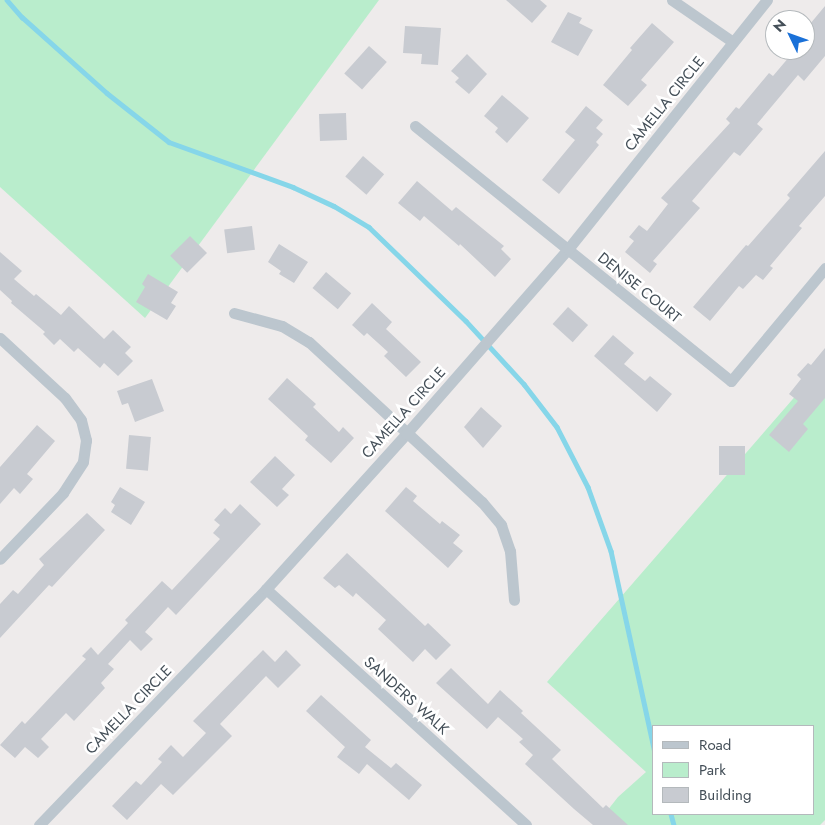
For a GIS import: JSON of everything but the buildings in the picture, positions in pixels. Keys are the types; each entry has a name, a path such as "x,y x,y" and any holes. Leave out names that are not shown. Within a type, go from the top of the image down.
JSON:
{"street":[{"path":"672,0 733,42"},
{"name":"CAMELLA CIRCLE","path":"39,825 266,589 406,434 568,250 768,0"},
{"name":"DENISE COURT","path":"415,126 731,382 825,268"},
{"path":"234,313 282,326 308,342 482,502 501,525 510,551 514,600"},
{"path":"0,338 65,398 82,420 86,440 83,462 64,493 0,559"},
{"name":"SANDERS WALK","path":"266,589 526,825"}],"green space":[{"path":"0,0 379,0 145,318 0,187"},
{"path":"825,362 825,820 820,825 596,825 618,797 646,772 547,682"}],"waterway":[{"path":"7,0 22,17 107,93 169,142 293,187 334,206 369,227 466,321 524,384 557,427 588,487 611,551 652,740"},
{"path":"671,815 674,825"}]}
